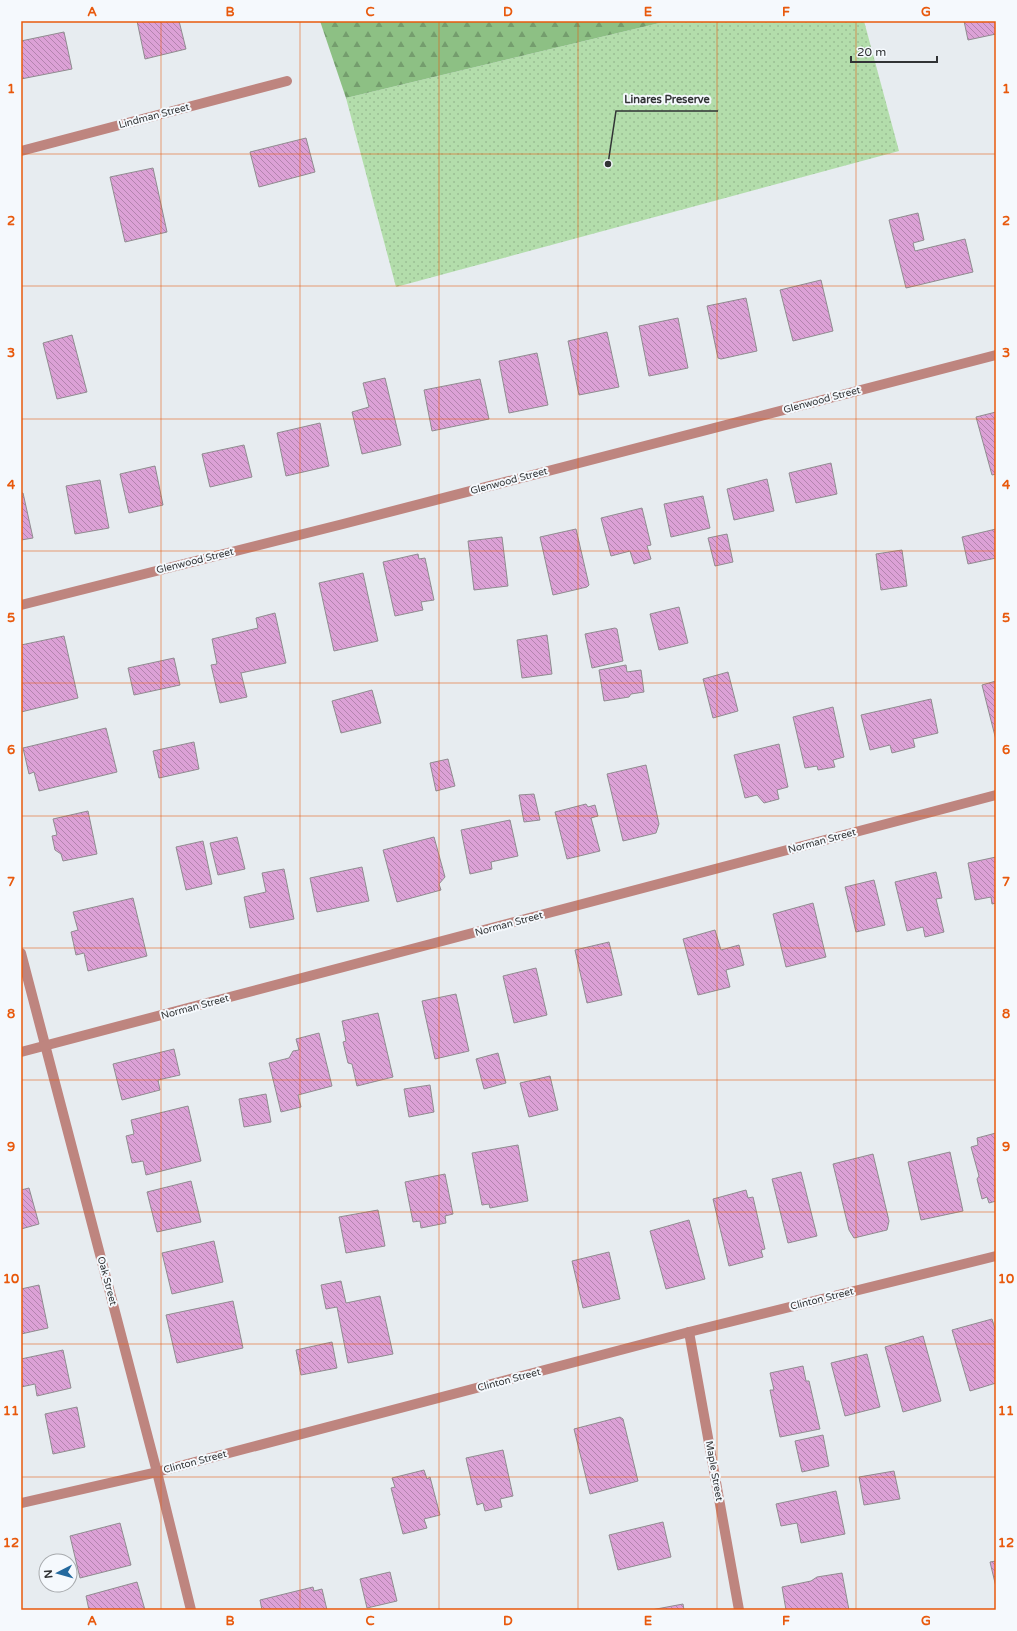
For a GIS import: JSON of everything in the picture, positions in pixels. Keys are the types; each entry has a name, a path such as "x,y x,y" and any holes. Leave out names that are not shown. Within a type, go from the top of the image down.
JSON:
{"street":[{"name":"Lindman Street","path":"21,151 287,81"},
{"name":"Glenwood Street","path":"21,605 343,524 996,355"},
{"name":"Norman Street","path":"21,1052 996,795"},
{"name":"Oak Street","path":"21,953 157,1472 191,1610"},
{"name":"Clinton Street","path":"21,1503 157,1472 689,1332 996,1256"},
{"name":"Maple Street","path":"689,1332 739,1610"}],"green space":[{"path":"320,21 668,21 346,98"},
{"path":"668,21 864,21 899,151 396,287 346,98"}],"building":[{"path":"137,21 179,21 186,49 145,59"},
{"path":"964,21 996,21 996,34 968,40"},
{"path":"64,32 72,69 21,79 21,41"},
{"path":"306,138 315,172 259,187 250,152"},
{"path":"153,168 167,232 125,242 110,177"},
{"path":"918,213 924,240 913,243 915,251 965,239 973,272 906,288 889,220"},
{"path":"821,280 833,331 793,341 780,290"},
{"path":"746,298 757,351 721,359 718,358 707,306"},
{"path":"678,318 688,368 649,376 639,326"},
{"path":"607,332 619,387 579,395 568,341"},
{"path":"72,335 87,392 57,399 43,343"},
{"path":"537,353 548,405 509,413 499,361"},
{"path":"385,378 401,445 362,454 352,412 369,407 363,383"},
{"path":"480,379 489,419 432,431 424,390"},
{"path":"996,412 996,474 992,475 976,417"},
{"path":"320,423 329,466 286,476 277,433"},
{"path":"244,445 252,477 210,487 202,454"},
{"path":"831,463 837,494 796,503 789,473"},
{"path":"155,466 163,505 129,513 120,474"},
{"path":"767,479 774,511 734,520 727,489"},
{"path":"100,480 109,528 75,534 66,486"},
{"path":"21,493 23,493 33,538 21,540"},
{"path":"703,496 710,528 671,537 664,504"},
{"path":"642,508 651,545 647,546 651,559 634,564 630,551 611,556 601,518"},
{"path":"576,529 589,585 587,587 553,595 540,537"},
{"path":"996,529 996,558 968,564 962,537"},
{"path":"727,534 733,562 715,566 708,538"},
{"path":"502,537 508,586 474,590 468,541"},
{"path":"902,550 907,586 881,590 876,554"},
{"path":"418,554 419,559 425,558 434,600 421,602 423,610 395,616 383,562"},
{"path":"363,573 378,641 334,651 319,583"},
{"path":"679,607 688,643 659,650 650,614"},
{"path":"275,613 286,663 241,673 247,697 220,703 211,665 217,664 212,639 258,628 256,618"},
{"path":"615,628 617,629 623,661 592,668 585,634"},
{"path":"547,635 552,674 522,678 517,640"},
{"path":"64,636 78,698 21,712 21,645"},
{"path":"174,658 180,685 134,695 128,668"},
{"path":"626,665 627,672 641,670 644,692 631,694 629,697 604,701 599,670"},
{"path":"728,672 738,711 713,718 703,679"},
{"path":"996,681 996,740 982,685"},
{"path":"372,690 381,723 341,733 332,701"},
{"path":"931,699 938,733 913,739 915,747 892,753 890,745 870,750 861,715"},
{"path":"833,707 844,757 833,760 835,767 818,770 817,766 805,768 793,717"},
{"path":"106,728 117,772 39,791 34,772 29,774 23,748"},
{"path":"194,742 199,769 159,778 153,751"},
{"path":"779,744 788,787 777,790 779,799 764,803 757,795 745,798 734,755"},
{"path":"448,759 455,786 436,791 430,763"},
{"path":"646,765 659,824 656,833 623,841 607,774"},
{"path":"534,794 540,820 524,822 519,795"},
{"path":"586,804 588,807 595,805 598,816 591,818 600,851 567,859 555,812"},
{"path":"88,811 97,854 63,861 61,854 55,850 52,836 57,835 53,819"},
{"path":"510,820 518,856 491,862 492,869 470,874 461,830"},
{"path":"237,837 245,869 218,875 210,843"},
{"path":"434,837 445,877 439,884 441,890 397,902 383,850"},
{"path":"203,841 212,884 186,890 176,847"},
{"path":"996,857 996,903 992,904 991,897 975,900 968,863"},
{"path":"362,867 369,901 317,912 310,878"},
{"path":"284,869 294,919 250,928 244,897 266,892 262,873"},
{"path":"936,872 942,898 936,899 944,932 925,937 923,927 907,931 895,882"},
{"path":"874,880 885,925 856,932 845,887"},
{"path":"133,898 147,956 88,971 84,953 76,955 71,932 78,930 73,912"},
{"path":"813,903 826,957 786,967 773,914"},
{"path":"715,930 721,950 739,945 744,965 726,970 730,987 698,995 683,939"},
{"path":"609,942 622,995 587,1003 575,950"},
{"path":"536,968 547,1015 514,1023 503,976"},
{"path":"456,994 469,1051 435,1059 422,1001"},
{"path":"378,1013 393,1077 357,1086 352,1064 348,1063 343,1042 346,1041 342,1021"},
{"path":"319,1033 332,1086 298,1095 301,1107 281,1112 269,1063 289,1058 293,1051 299,1050 296,1039"},
{"path":"174,1049 180,1075 158,1080 160,1090 122,1100 113,1064"},
{"path":"498,1053 506,1083 484,1089 476,1059"},
{"path":"550,1076 558,1110 529,1117 520,1083"},
{"path":"430,1085 434,1112 409,1117 404,1089"},
{"path":"266,1094 271,1122 244,1127 239,1099"},
{"path":"188,1106 201,1161 146,1175 143,1161 132,1163 126,1136 134,1134 131,1120"},
{"path":"996,1133 996,1201 989,1203 987,1197 982,1199 977,1179 979,1176 971,1147 978,1145 977,1138"},
{"path":"518,1145 528,1201 490,1208 489,1204 482,1205 472,1153"},
{"path":"950,1152 963,1211 921,1220 908,1162"},
{"path":"873,1154 889,1221 887,1230 854,1238 849,1230 833,1164"},
{"path":"801,1172 817,1236 788,1243 772,1179"},
{"path":"445,1174 453,1214 445,1216 446,1223 421,1228 420,1221 413,1222 405,1182"},
{"path":"191,1181 201,1222 157,1232 147,1192"},
{"path":"29,1188 39,1224 21,1229 21,1190"},
{"path":"746,1190 748,1198 753,1197 765,1249 761,1250 763,1257 729,1266 713,1199"},
{"path":"378,1210 385,1246 346,1253 339,1217"},
{"path":"689,1220 705,1279 666,1289 650,1231"},
{"path":"214,1241 223,1282 172,1294 162,1253"},
{"path":"609,1252 620,1299 583,1308 572,1261"},
{"path":"341,1281 346,1303 380,1296 393,1354 348,1363 337,1307 326,1309 321,1285"},
{"path":"39,1285 48,1328 21,1334 21,1289"},
{"path":"233,1301 243,1348 177,1363 166,1315"},
{"path":"992,1319 996,1332 996,1383 970,1391 952,1330"},
{"path":"923,1336 941,1401 903,1412 885,1347"},
{"path":"332,1342 337,1368 301,1375 296,1350"},
{"path":"63,1350 71,1388 37,1396 35,1384 21,1387 21,1359"},
{"path":"867,1354 880,1407 845,1416 831,1363"},
{"path":"803,1366 806,1381 809,1381 820,1429 780,1437 770,1390 774,1390 770,1373"},
{"path":"77,1407 85,1447 53,1454 45,1414"},
{"path":"620,1417 623,1419 638,1481 590,1494 574,1429"},
{"path":"823,1435 829,1466 802,1472 795,1441"},
{"path":"503,1450 513,1496 500,1499 502,1507 485,1511 483,1503 477,1505 466,1458"},
{"path":"424,1470 427,1479 430,1477 440,1515 424,1519 427,1528 403,1534 391,1488 395,1487 392,1478"},
{"path":"894,1471 900,1499 864,1505 859,1477"},
{"path":"836,1491 845,1534 801,1543 797,1523 781,1526 776,1504"},
{"path":"663,1522 671,1557 618,1570 609,1535"},
{"path":"120,1523 131,1565 80,1578 78,1570 78,1553 74,1553 70,1536"},
{"path":"996,1561 996,1587 990,1562"},
{"path":"390,1572 397,1601 367,1608 360,1579"},
{"path":"842,1573 849,1610 786,1610 782,1587 811,1581 817,1577"},
{"path":"137,1582 145,1610 89,1610 86,1596"},
{"path":"313,1587 314,1591 322,1589 327,1610 262,1610 260,1600"},
{"path":"683,1604 684,1610 651,1610"}],"place":[{"name":"Linares Preserve","path":"608,164"}]}
